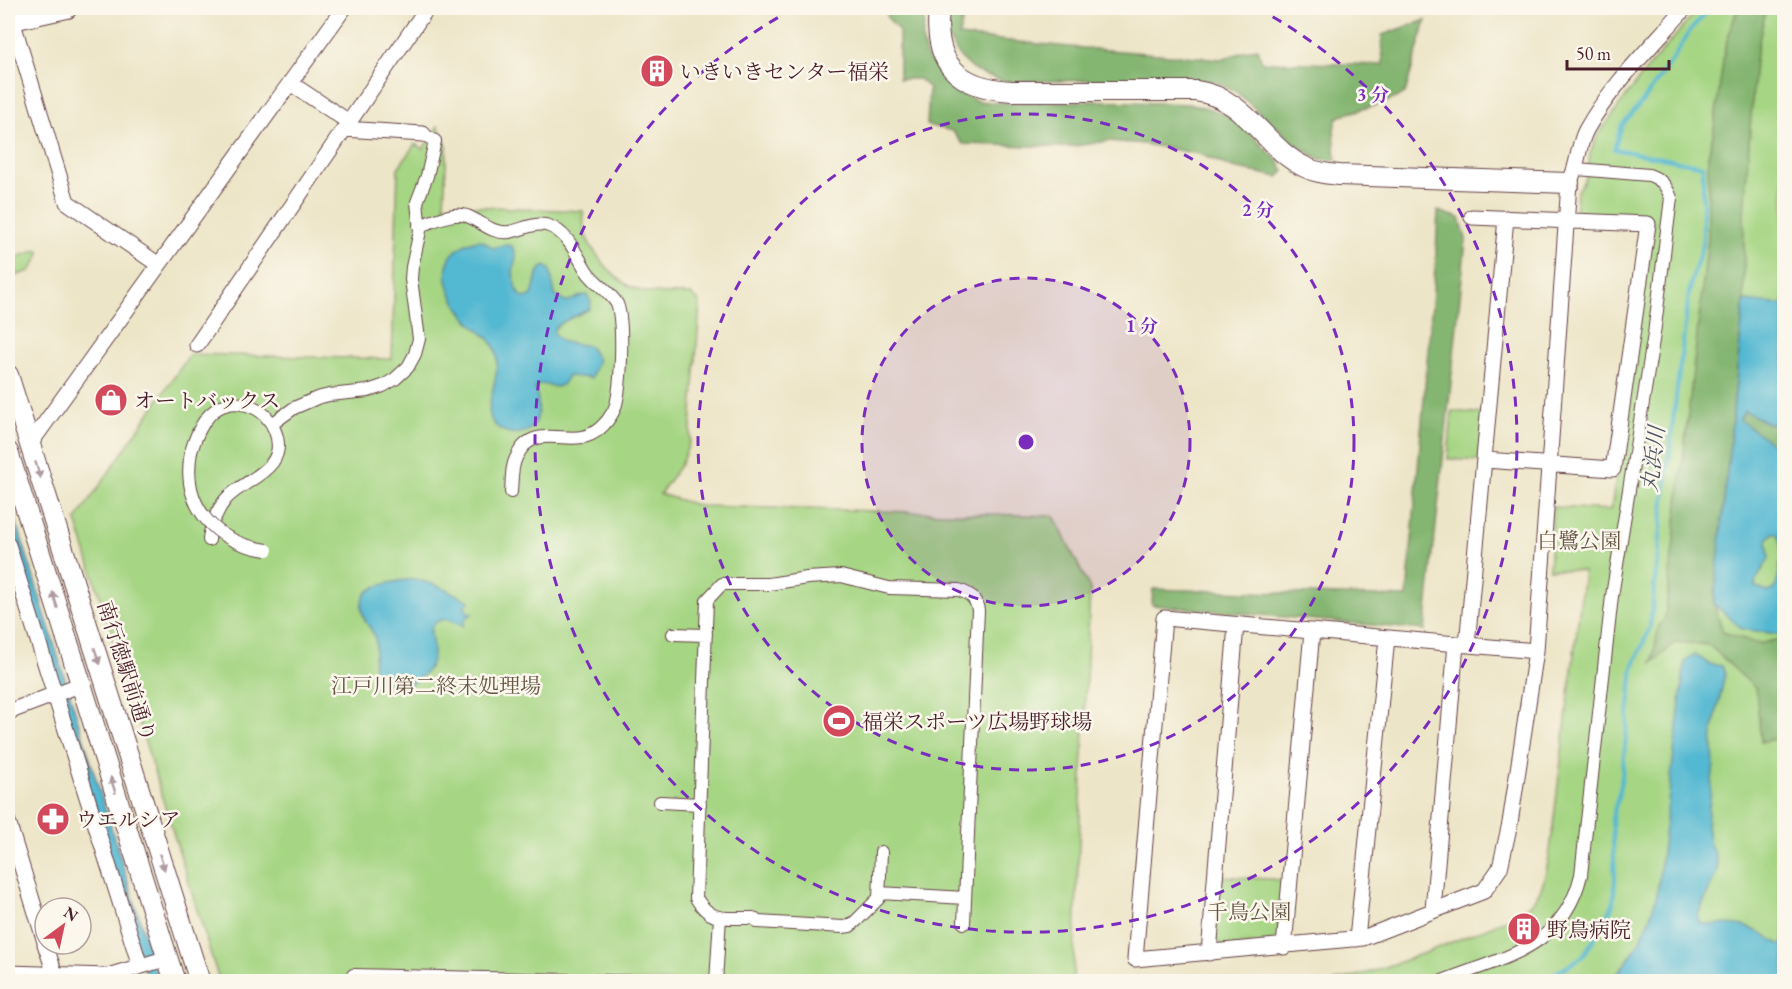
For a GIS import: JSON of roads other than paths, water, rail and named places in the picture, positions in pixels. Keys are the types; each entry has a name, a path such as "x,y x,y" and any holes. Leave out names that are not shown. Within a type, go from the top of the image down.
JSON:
{"street":[{"path":"67,8 10,21 67,202 159,265"},
{"path":"30,444 344,8"},
{"path":"197,345 427,8"},
{"path":"939,8 937,27 942,52 950,66 976,86 1012,91 1196,91 1210,93 1235,106 1289,157 1307,168 1322,173 1339,175 1649,175 1659,179 1667,186 1671,198 1654,334 1612,596 1581,875 1574,900 1562,919 1543,938 1522,950 1440,981"},
{"path":"1536,651 1164,618 1135,959 1357,939 1484,891 1500,868 1510,823 1536,651 1567,220 1573,176 1585,133 1597,113 1685,8"},
{"path":"272,424 294,408 317,398 368,391 383,386 395,380 408,367 419,339 411,279 420,231 417,202 427,176 435,141 423,134 347,126 290,83"},
{"path":"419,226 459,215 467,216 497,231 509,232 538,224 549,226 568,239 589,275 617,305 620,320 620,387 614,411 607,422 596,432 583,437 556,435 530,441 516,457 511,492"},
{"path":"1472,217 1648,224 1613,469 1485,460"},
{"path":"1433,910 1485,460 1506,218"},
{"name":"南行徳駅前通り","path":"8,375 200,981"},
{"path":"209,540 214,520 223,502 263,473 273,461 278,447 277,437 267,417 255,407 244,404 225,405 213,411 205,419 199,428 191,452 188,480 201,512 208,521 219,532 230,540 252,548 267,549"},
{"path":"8,452 65,690 151,963"},
{"path":"8,545 65,690 151,963 175,981"},
{"path":"881,852 879,898 850,926 758,922 753,918 712,916 706,912 696,898 707,600 722,584 769,584 841,576 889,588 959,590 970,594 977,601 978,621 964,923"},
{"path":"1209,953 1236,625"},
{"path":"1284,946 1312,631"},
{"path":"673,634 706,635"},
{"path":"1357,939 1387,638"},
{"path":"8,712 65,690"},
{"path":"660,802 700,804"},
{"path":"8,822 33,904"},
{"path":"880,893 965,898"},
{"path":"716,981 720,917"},
{"path":"49,956 55,974"},
{"path":"8,973 108,976 151,963"},
{"path":"353,975 655,981"}],"water":[{"path":"478,240 493,248 512,246 516,256 513,272 516,289 521,296 526,298 532,295 537,275 545,266 550,269 555,295 565,302 587,295 591,302 589,309 554,329 555,335 563,342 589,346 598,360 591,378 568,376 563,384 557,387 540,384 535,387 538,402 537,418 529,430 522,433 515,434 501,430 491,419 489,413 497,370 496,352 489,340 463,314 455,302 447,277 447,265 452,255 462,246"},
{"path":"1744,301 1784,305 1784,425 1767,423 1745,411 1739,420 1762,435 1773,446 1777,453 1779,472 1784,477 1784,635 1742,629 1714,604","holes":["1773,533 1776,533 1781,544 1781,560 1775,589 1769,592 1756,587 1755,583 1769,558 1767,540"]},
{"path":"8,495 155,969 156,973 151,981 139,981 145,972 8,530"},
{"path":"414,579 436,585 470,601 465,605 466,610 472,614 465,618 463,626 446,619 434,624 431,628 432,661 427,671 418,679 400,686 386,684 374,671 376,644 373,633 364,618 361,607 363,598 375,587"},
{"path":"1695,654 1709,664 1722,666 1725,674 1712,734 1714,764 1707,825 1710,846 1717,862 1717,872 1698,915 1699,923 1743,926 1781,945 1784,942 1784,981 1611,981 1640,941 1657,894 1685,661"}],"waterway":[{"name":"丸浜川","path":"1537,982 1583,956 1603,925 1613,904 1615,880 1612,818 1621,786 1633,667 1650,627 1690,286 1703,243 1703,166 1614,149 1622,125 1643,101 1689,32 1710,8"}],"place":[{"name":"いきいきセンター福栄","path":"657,71"},
{"name":"オートバックス","path":"111,400"},
{"name":"福栄スポーツ広場野球場","path":"839,721"},
{"name":"ウエルシア","path":"53,819"},
{"name":"野鳥病院","path":"1524,929"}],"park label":[{"name":"白鷺公園","path":"1579,540"},
{"name":"江戸川第二終末処理場","path":"436,685"},
{"name":"千鳥公園","path":"1249,911"}]}
